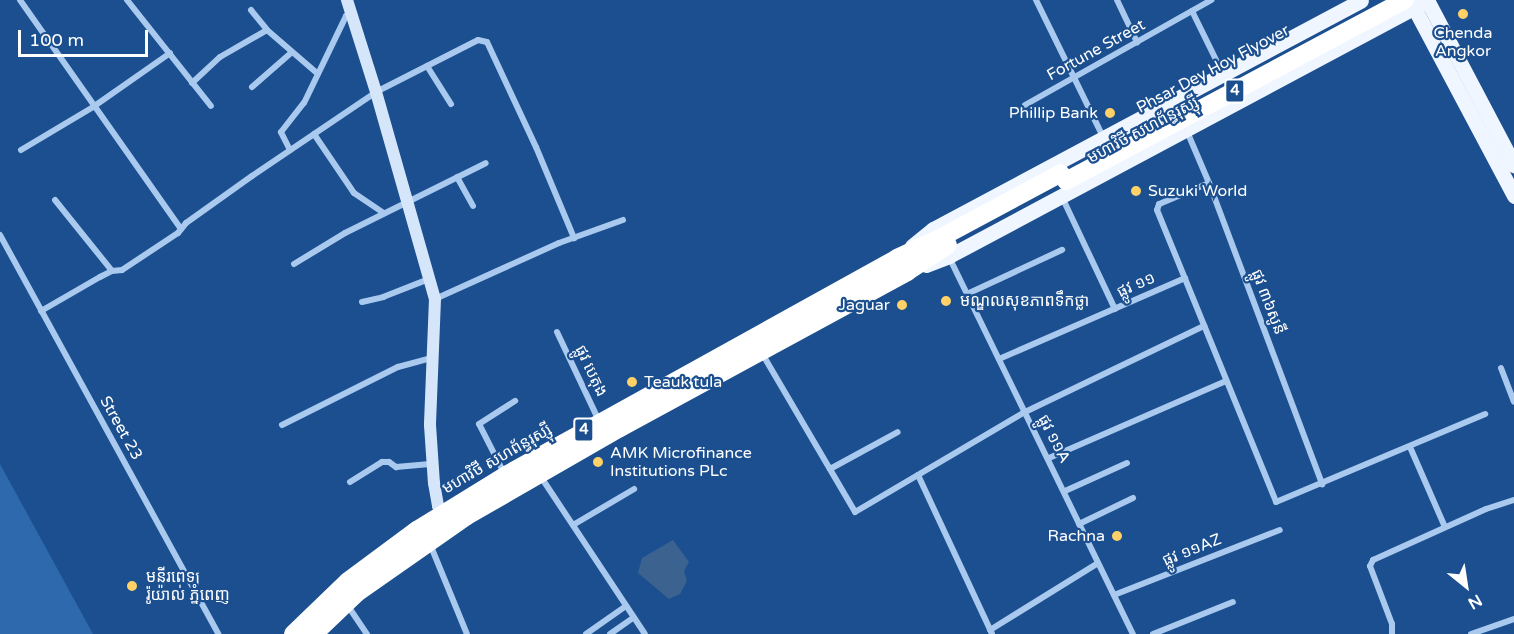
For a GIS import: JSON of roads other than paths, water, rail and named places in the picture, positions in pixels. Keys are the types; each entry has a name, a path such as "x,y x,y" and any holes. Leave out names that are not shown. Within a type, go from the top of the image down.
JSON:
{"highway":[{"name":"Phsar Dey Hoy Flyover","path":"1063,183 1383,0"},
{"name":"Phsar Dey Hoy Flyover","path":"1063,183 1418,1"},
{"name":"មហាវិថី សហព័ន្ធរុស្ស៊ី","path":"314,634 345,603 428,541 600,422 902,265 945,246 1063,183"},
{"name":"មហាវិថី សហព័ន្ធរុស្ស៊ី","path":"292,634 348,581 442,513 506,475 535,467 760,351 902,265"}],"main road":[{"name":"មហាវិថី សហព័ន្ធរុស្ស៊ី","path":"902,265 933,229 1361,0"},
{"name":"មហាវិថី សហព័ន្ធរុស្ស៊ី","path":"902,265 949,256 1063,183 1186,129 1418,1"},
{"path":"1418,1 1514,165"},
{"path":"1418,1 1514,196"},
{"path":"1229,71 1245,70 1252,77 1253,87 1249,95"}],"street":[{"path":"20,0 93,107 181,229"},
{"path":"127,0 211,106"},
{"path":"1036,0 1104,138"},
{"path":"1117,0 1137,42"},
{"name":"Fortune Street","path":"1025,105 1211,0"},
{"path":"290,150 281,132 304,103 346,16 349,5"},
{"path":"349,5 435,299 430,425 432,464 438,506 442,513"},
{"path":"251,10 267,30 291,53 318,74"},
{"path":"1192,11 1229,71"},
{"path":"192,83 220,57 267,30"},
{"path":"41,311 112,271 122,270 290,150 376,92 478,40 487,42 536,147 574,238"},
{"path":"21,150 93,107 170,53"},
{"path":"252,87 291,53"},
{"path":"427,66 451,104"},
{"name":"ផ្លូវ ៣៦សូនី","path":"1186,129 1209,183 1322,484"},
{"path":"314,134 354,193 384,213"},
{"path":"294,264 384,213 486,163"},
{"path":"457,177 473,206"},
{"path":"1063,183 1115,309"},
{"path":"1209,183 1157,206 1273,500 1278,502 1485,414"},
{"path":"55,200 112,271"},
{"path":"435,299 623,219"},
{"name":"Street 23","path":"0,236 218,634"},
{"path":"968,294 1062,250"},
{"name":"ផ្លូវ ១១A","path":"949,256 1050,458 1079,524 1133,634"},
{"name":"ផ្លូវ ១១","path":"999,359 1185,278"},
{"path":"362,302 383,297 429,279"},
{"path":"760,351 855,512 1025,412 1204,326"},
{"name":"ផ្លូវ បេតុង","path":"557,332 600,422"},
{"path":"282,425 398,367 416,360 433,358"},
{"path":"1501,368 1514,402"},
{"path":"1050,458 1226,381"},
{"path":"506,475 479,424 515,401"},
{"path":"830,469 898,432"},
{"path":"1410,447 1445,527"},
{"path":"350,482 382,462 388,462 396,467 432,464"},
{"path":"1065,491 1127,463"},
{"path":"535,467 645,634"},
{"path":"918,475 991,632 1098,563"},
{"path":"573,525 634,489"},
{"path":"1079,524 1133,498"},
{"path":"1392,634 1392,624 1370,566 1373,560 1486,509 1514,500"},
{"name":"ផ្លូវ ១១AZ","path":"1114,595 1280,530"},
{"path":"428,541 440,563 467,634"},
{"path":"1153,634 1233,602"},
{"path":"345,603 367,634"},
{"path":"586,634 626,606"},
{"path":"610,634 634,617"},
{"path":"1471,634 1514,619"}],"place":[{"name":"Chenda Angkor","path":"1463,14"},
{"name":"Phillip Bank","path":"1110,113"},
{"name":"Suzuki World","path":"1136,191"},
{"name":"មណ្ឌលសុខភាពទឹកថ្លា","path":"946,301"},
{"name":"Jaguar","path":"902,305"},
{"name":"Teauk tula","path":"632,382"},
{"name":"AMK Microfinance Institutions PLc","path":"598,462"},
{"name":"Rachna","path":"1117,536"},
{"name":"មន្ទីរពេទ្យ រ៉ូយ៉ាល់ ភ្នំពេញ","path":"132,586"}]}
